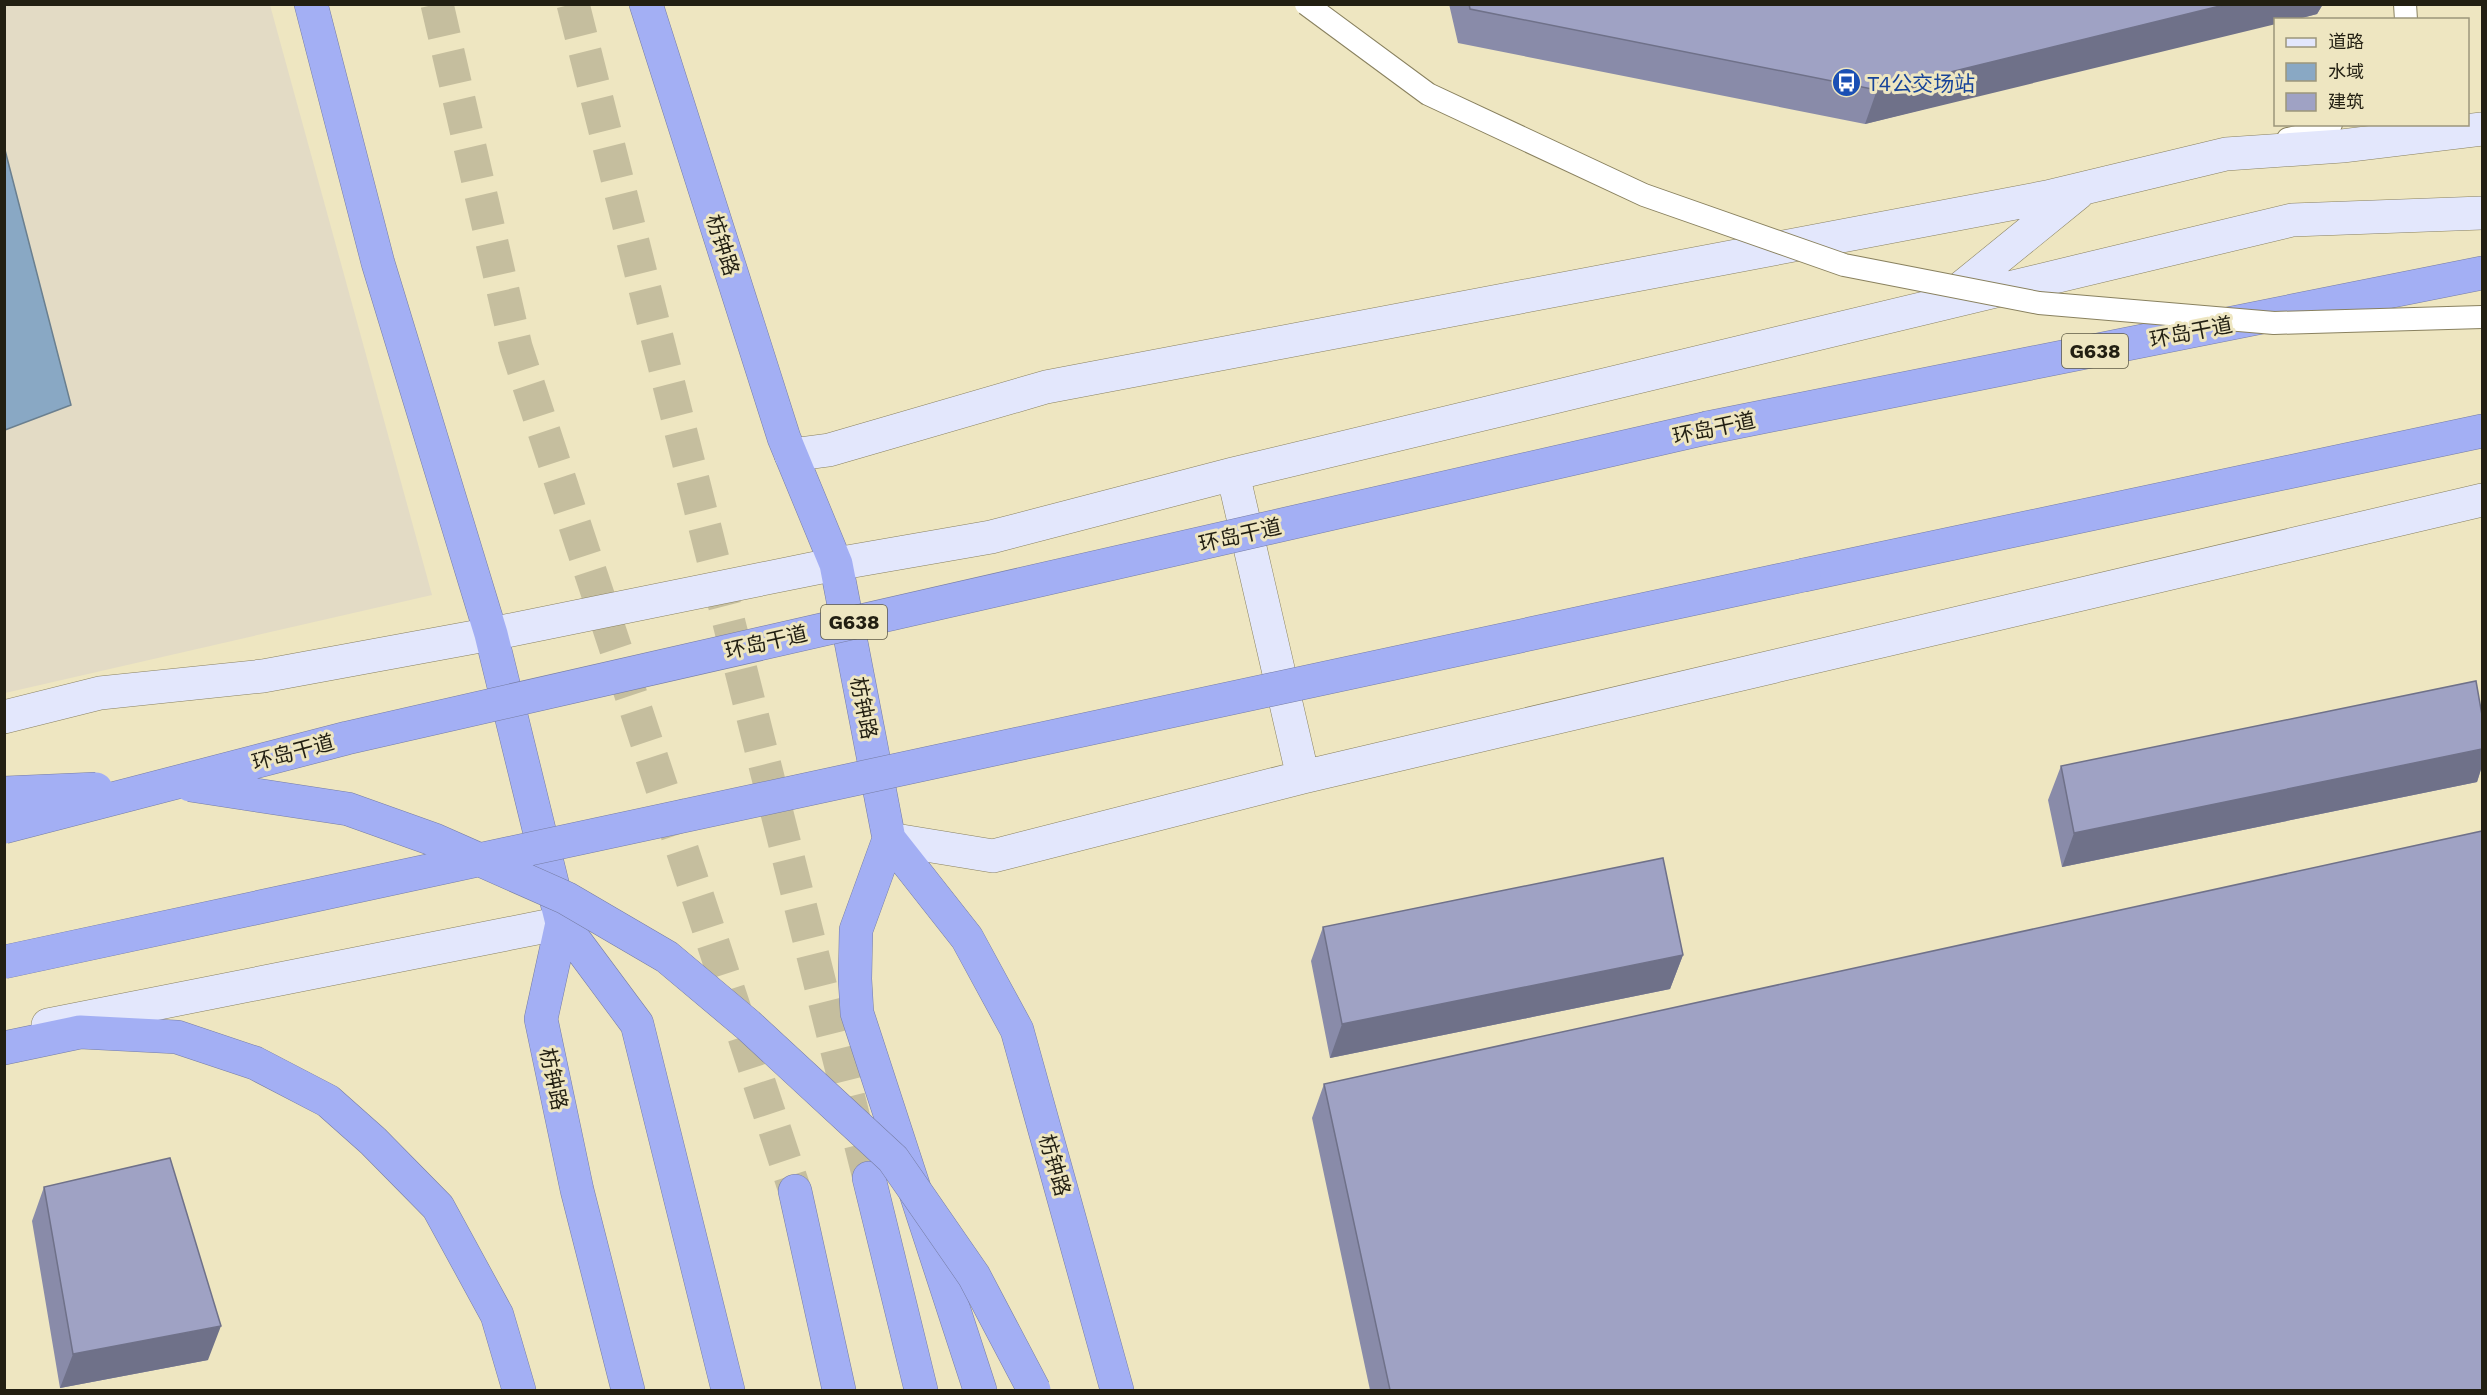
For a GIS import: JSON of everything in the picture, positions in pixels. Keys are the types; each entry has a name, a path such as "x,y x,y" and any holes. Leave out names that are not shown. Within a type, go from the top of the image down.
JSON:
{"highway":[{"name":"枋钟路","path":"311,4 378,263 491,634 562,923 541,1019 577,1190 628,1390"},
{"name":"枋钟路","path":"646,4 791,455 836,564 889,839 967,938 1017,1030 1118,1390"},
{"name":"环岛干道","path":"4,827 347,738 1707,429 2482,273"},
{"path":"4,962 1804,574 2482,431"},
{"path":"4,793 190,784 348,809 435,840 576,904 667,957 748,1025 893,1159 974,1275 1034,1390"},
{"path":"889,839 856,930 857,1014 980,1390"},
{"path":"562,923 637,1024 728,1390"},
{"path":"4,1048 81,1032 177,1037 255,1063 327,1101 373,1141 438,1207 497,1315 519,1390"},
{"path":"869,1178 921,1390"},
{"path":"795,1191 839,1390"}],"main road":[{"path":"791,455 829,450 1046,387 2047,197 2226,154 2342,146 2482,129"},
{"path":"1941,304 2084,188"},
{"path":"4,717 100,693 262,676 491,634 836,564 991,537 1233,474 2292,220 2482,213"},
{"path":"1233,474 1303,777"},
{"path":"889,839 993,856 1303,777 2482,500"},
{"path":"4,1033 562,923"}],"lane":[{"path":"1306,4 1428,94 1644,195 1844,265 2039,303 2274,323 2482,317"},
{"path":"2226,154 2313,133 2327,126"}],"shaded area":[{"path":"4,5 270,5 432,595 5,693"}],"water":[{"path":"5,150 71,405 4,430"}],"building":[{"path":"1469,4 2228,4 1877,90 1470,9"},
{"path":"2476,681 2482,715 2482,749 2074,833 2061,766"},
{"path":"2482,831 2482,1390 1390,1390 1324,1084"},
{"path":"1663,858 1683,955 1342,1024 1323,927"},
{"path":"170,1158 221,1326 73,1354 44,1187"}],"tunnel":[{"path":"437,4 516,347 795,1191"},
{"path":"573,4 869,1178"}],"place":[{"name":"T4公交场站","path":"1846,83"}]}
